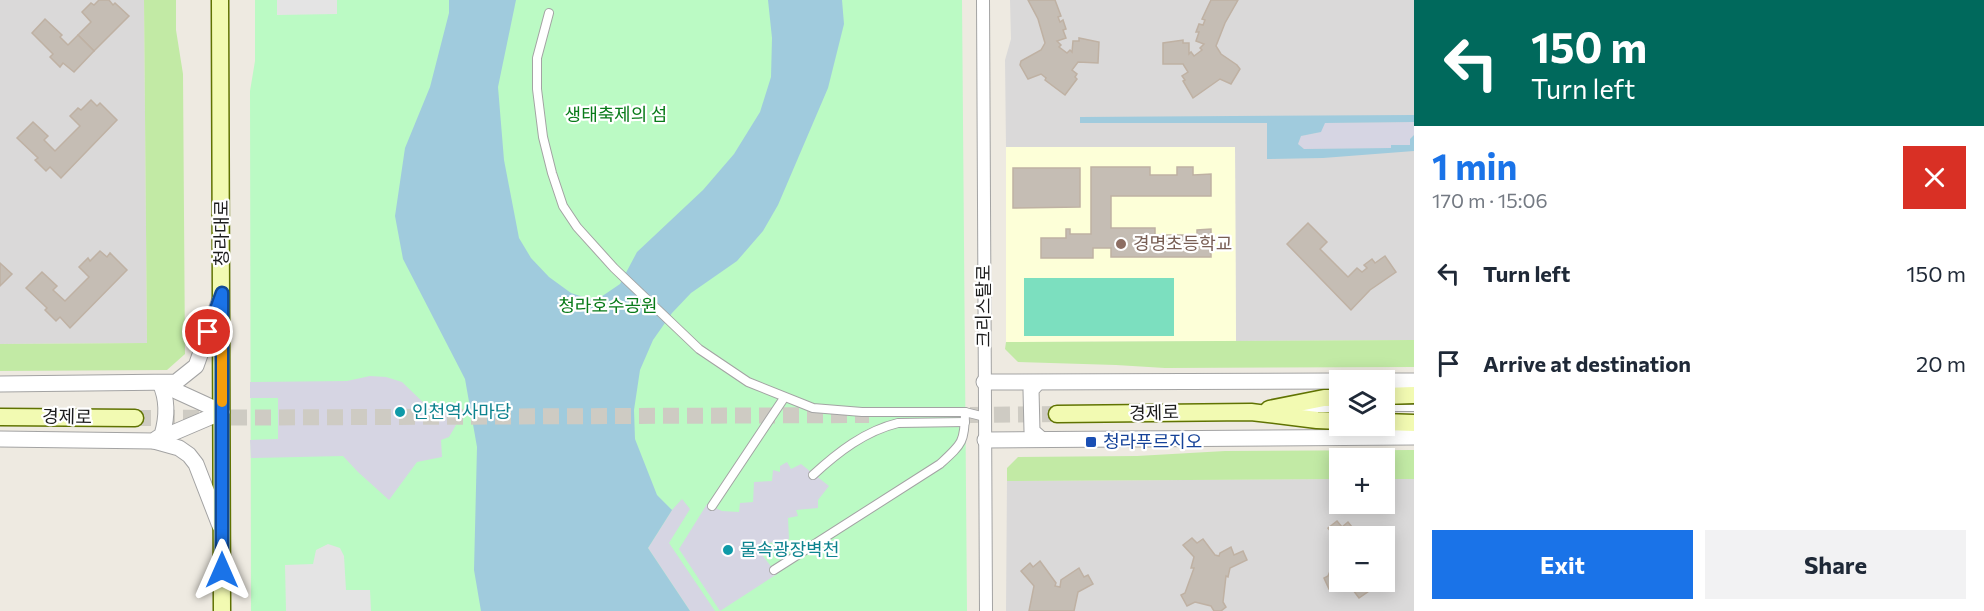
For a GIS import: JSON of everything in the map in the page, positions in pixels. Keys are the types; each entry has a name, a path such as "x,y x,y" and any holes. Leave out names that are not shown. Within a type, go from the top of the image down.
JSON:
{"main road":[{"name":"청라대로","path":"220,0 222,611"},
{"path":"1395,396 1414,395"},
{"name":"경제로","path":"1259,411 1329,398"},
{"name":"경제로","path":"1057,414 1259,411 1329,421"},
{"name":"경제로","path":"0,417 135,418"},
{"path":"1395,422 1414,423"}],"street":[{"name":"크리스탈로","path":"983,0 986,611"},
{"path":"549,13 537,58 537,89 543,137 563,206 577,228 614,268 699,349 748,382 813,408 862,412 965,412 985,417"},
{"path":"0,384 176,382 196,366 222,293"},
{"path":"984,382 1329,381"},
{"path":"1395,381 1414,381"},
{"path":"160,383 222,412"},
{"path":"154,441 162,435 166,422 166,394 160,383"},
{"path":"1037,383 1031,390 1032,431 1041,440"},
{"path":"712,506 784,398"},
{"path":"154,441 222,412"},
{"path":"774,570 940,464 957,449 965,433 965,412"},
{"path":"813,475 852,443 889,425 965,422"},
{"path":"985,440 1414,437"},
{"path":"0,439 154,441 179,447 196,464 222,530"}],"lane":[{"path":"1395,408 1414,408"},
{"path":"1259,411 1329,409"}],"shaded area":[{"path":"0,0 144,0 147,343 0,344"},
{"path":"277,0 337,0 337,14 277,15"},
{"path":"1010,0 1414,0 1414,340 1236,341 1235,147 1006,147 1005,60 1011,39"},
{"path":"1414,122 1414,135 1410,139 1410,145 1392,145 1391,148 1304,149 1298,144 1301,136 1317,133 1324,123"},
{"name":"경명초등학교","path":"1006,147 1235,147 1236,341 1006,342"},
{"path":"370,376 386,377 402,382 428,407 448,413 456,425 449,437 441,440 442,457 417,462 389,500 343,456 251,458 250,440 278,439 278,398 250,398 250,382 347,381"},
{"path":"787,462 791,469 801,464 829,486 818,500 818,508 796,510 798,516 788,518 789,539 760,545 759,551 777,574 720,611 679,549 707,504 722,511 739,512 740,503 753,502 754,482 772,481 773,470 780,472 780,466"},
{"name":"청라푸르지오","path":"1329,479 1329,514 1395,514 1395,479 1414,479 1414,611 1006,611 1007,481"},
{"path":"682,499 690,509 669,543 715,611 690,611 648,548 672,510"},
{"path":"328,544 340,548 344,556 346,590 370,590 371,611 286,611 285,565 313,564 316,550"}],"green space":[{"path":"144,0 176,0 176,30 183,74 185,354 167,370 0,371 0,344 147,343"},
{"name":"청라호수공원","path":"255,0 962,0 967,611 251,611 250,91 255,61"},
{"path":"1024,278 1174,278 1174,336 1024,336"},
{"path":"1414,340 1414,367 1165,368 1018,362 1005,349 1006,342"},
{"path":"1329,450 1329,479 1007,481 1007,468 1018,457 1137,456 1225,451"},
{"path":"1395,450 1414,450 1414,479 1395,479"}],"water":[{"path":"449,0 516,0 498,87 504,160 519,238 531,258 549,277 571,293 595,301 620,284 637,252 703,190 734,154 760,112 771,77 772,38 768,0 842,0 844,24 828,88 778,205 763,231 737,261 691,293 672,313 653,340 640,370 634,410 635,439 657,495 672,510 648,548 690,611 481,611 474,570 477,447 465,379 403,259 395,216 405,148 430,87 449,13"},
{"path":"1414,115 1414,122 1325,123 1321,132 1301,136 1298,144 1304,149 1391,148 1391,145 1410,145 1410,139 1414,135 1414,151 1323,158 1267,159 1267,123 1080,123 1080,117"}],"building":[{"path":"99,0 109,0 113,5 115,3 129,16 94,51 78,35 91,22 82,12 91,3 94,5"},
{"path":"1028,0 1055,0 1061,16 1058,17 1060,22 1063,20 1066,29 1063,30 1066,38 1057,41 1061,45 1059,47 1067,53 1070,50 1072,52 1073,41 1079,41 1079,38 1099,42 1098,63 1078,62 1072,70 1077,74 1075,77 1077,79 1065,95 1045,80 1046,78 1041,74 1028,79 1020,65 1021,61 1041,50 1045,43 1038,19"},
{"path":"1211,0 1238,0 1225,23 1216,46 1221,54 1240,69 1231,84 1220,79 1193,98 1183,81 1185,80 1182,76 1188,72 1183,64 1163,64 1163,43 1183,40 1183,43 1189,43 1189,54 1191,52 1194,56 1202,50 1200,48 1204,44 1196,41 1199,32 1196,32 1199,24 1203,25 1205,20 1202,19"},
{"path":"45,19 62,35 60,37 68,45 78,35 94,51 74,72 63,63 60,67 50,57 53,54 32,33"},
{"path":"91,100 97,106 100,103 117,120 61,178 50,167 46,171 35,160 38,158 17,138 33,122 48,136 44,140 55,151 80,126 70,116 78,108 81,110"},
{"path":"1091,167 1150,167 1150,175 1177,175 1177,167 1193,167 1193,175 1211,174 1211,196 1111,196 1111,228 1155,228 1155,235 1197,235 1197,230 1211,229 1211,257 1111,257 1111,248 1093,248 1093,258 1041,258 1041,238 1066,238 1066,229 1070,229 1070,234 1091,234"},
{"path":"1013,168 1080,168 1080,207 1013,208"},
{"path":"1308,223 1327,242 1320,249 1348,277 1357,268 1362,272 1367,268 1364,265 1372,259 1375,263 1385,256 1396,272 1370,290 1351,310 1287,244"},
{"path":"100,251 107,257 110,253 127,270 70,328 60,317 56,321 45,310 47,308 26,288 42,272 57,286 53,290 65,301 89,277 79,267 88,258 90,261"},
{"path":"0,263 12,274 0,286"},
{"path":"1337,521 1341,526 1331,526"},
{"path":"1192,538 1197,543 1203,539 1215,555 1219,556 1231,547 1234,555 1243,551 1247,560 1230,568 1228,577 1226,576 1223,602 1226,607 1221,611 1214,611 1211,606 1195,602 1187,606 1181,595 1185,593 1194,568 1191,568 1194,557 1183,545"},
{"path":"1040,561 1056,583 1055,586 1060,587 1061,580 1079,568 1084,577 1088,575 1093,584 1078,592 1074,611 1029,611 1034,586 1021,571 1030,563 1033,567"},
{"path":"1329,574 1329,589 1324,578"},
{"path":"1354,592 1368,592 1359,598"}],"tunnel":[{"path":"970,415 1057,414"},
{"path":"135,418 869,415"}],"slow traffic":[{"path":"222,338 222,402"}],"place":[{"name":"경명초등학교","path":"1121,244"},
{"name":"인천역사마당","path":"400,412"},
{"name":"청라푸르지오","path":"1091,442"},
{"name":"물속광장벽천","path":"728,550"}],"route":[{"path":"208,332 222,293 222,570"}],"park label":[{"name":"생태축제의 섬","path":"616,115"}]}
